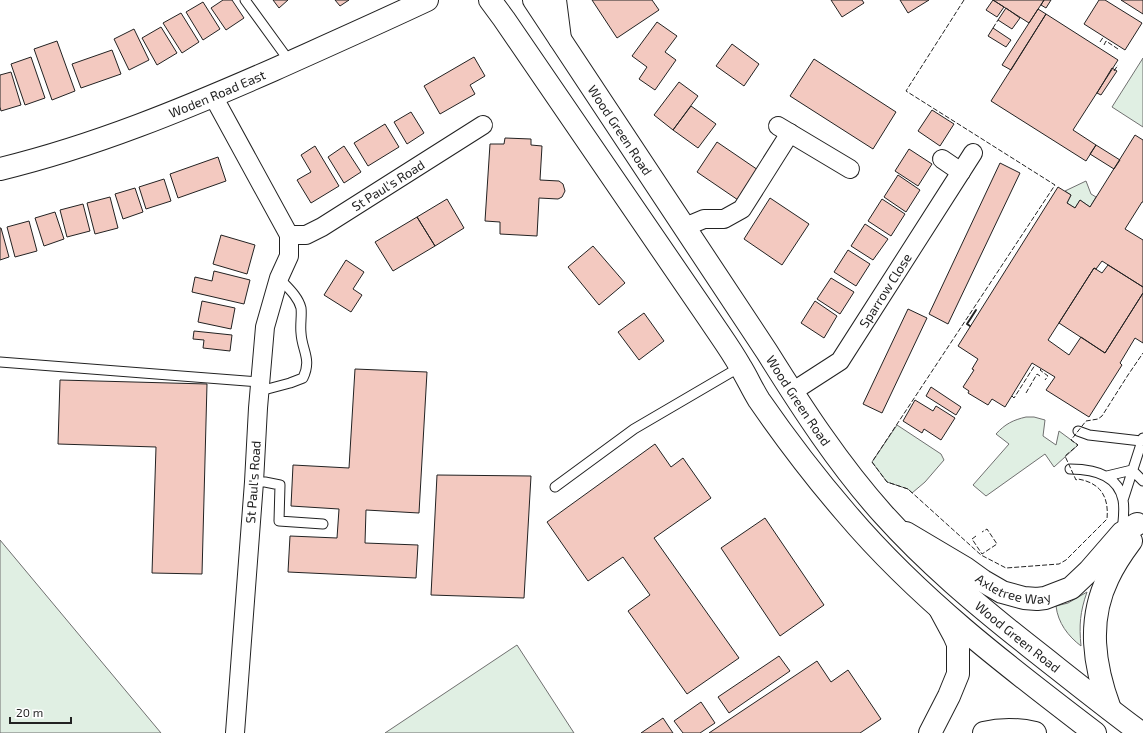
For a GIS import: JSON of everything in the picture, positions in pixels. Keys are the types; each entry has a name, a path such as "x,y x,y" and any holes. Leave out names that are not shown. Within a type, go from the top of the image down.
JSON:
{"main road":[{"name":"Woden Road East","path":"0,168 31,161 153,121 214,96 427,0"},
{"name":"Wood Green Road","path":"490,0 741,366 758,399 847,514 883,554 940,608 991,651 1095,733"},
{"name":"Wood Green Road","path":"534,0 685,227 792,392 871,501 894,527 965,594 1141,733"},
{"path":"555,0 560,39"},
{"path":"1110,710 1097,669 1094,638 1097,612 1108,578 1118,559 1132,540 1134,525"},
{"name":"Axletree Way","path":"894,527 965,568 982,581 1002,592 1024,598 1037,599 1045,598 1071,588 1090,571 1134,525"},
{"path":"930,733 949,696 958,674 958,644 940,608"},
{"path":"984,733 995,730 1024,730 1035,733"}],"street":[{"path":"214,96 290,235"},
{"name":"St Paul's Road","path":"235,733 265,327 279,278 289,256 290,235 306,235 322,227 483,125"},
{"path":"685,227 704,219 724,219 742,209 784,130 850,169"},
{"name":"Sparrow Close","path":"792,392 840,361 973,153"},
{"path":"942,159 961,172"}],"lane":[{"path":"245,0 290,62"},
{"path":"0,362 260,387 290,384 303,378 307,370 307,356 301,338 301,309 296,298 279,278"},
{"path":"555,487 634,429 741,366"},
{"path":"1078,431 1089,435 1142,440 1123,500"},
{"path":"1070,469 1092,470 1107,476 1120,492 1124,510 1134,525"},
{"path":"1107,476 1132,470"},
{"path":"1132,470 1143,481"},
{"path":"254,482 265,482 280,486 279,521 323,524"}],"green space":[{"path":"1143,58 1143,127 1112,107"},
{"path":"1086,181 1091,194 1096,197 1090,207 1080,200 1075,208 1067,203 1071,195 1065,191"},
{"path":"1026,417 1034,417 1045,420 1043,436 1056,445 1059,431 1078,445 1054,467 1045,454 986,496 973,485 1009,444 996,434 1010,423"},
{"path":"897,425 941,454 944,460 925,482 912,493 908,489 887,482 872,462"},
{"path":"0,540 161,733 0,733"},
{"path":"1087,592 1081,619 1081,646 1064,629 1056,606 1068,603"},
{"path":"517,645 574,733 385,733"}],"building":[{"path":"223,0 232,0 244,18 226,30 211,8"},
{"path":"273,0 288,0 279,8"},
{"path":"335,0 349,0 340,6"},
{"path":"592,0 652,0 659,10 617,38"},
{"path":"831,0 862,0 864,3 842,17"},
{"path":"900,0 929,0 908,13"},
{"path":"993,0 1044,0 1029,23"},
{"path":"993,0 1004,7 997,17 986,10"},
{"path":"1044,0 1051,0 1046,8 1041,5"},
{"path":"1099,0 1105,0 1142,23 1125,50 1084,24"},
{"path":"1121,0 1143,0 1143,14"},
{"path":"203,2 220,29 203,40 186,12"},
{"path":"1006,8 1020,18 1012,29 998,20"},
{"path":"1038,9 1046,14 1011,70 1002,65"},
{"path":"181,13 199,42 182,53 163,23"},
{"path":"1046,14 1118,60 1073,130 1096,145 1086,161 991,101"},
{"path":"657,22 677,36 665,52 676,60 655,90 639,79 647,67 632,56"},
{"path":"161,27 177,53 157,65 142,38"},
{"path":"993,28 1011,40 1006,47 988,36"},
{"path":"134,29 149,60 129,70 114,39"},
{"path":"57,41 75,91 52,100 34,49"},
{"path":"732,44 759,64 744,86 716,66"},
{"path":"112,50 121,74 81,88 72,64"},
{"path":"31,57 45,98 25,105 11,64"},
{"path":"474,57 485,76 470,85 475,94 440,114 424,86"},
{"path":"814,59 896,112 873,149 790,96"},
{"path":"1112,68 1117,71 1101,95 1097,93"},
{"path":"11,72 21,105 1,111 0,75"},
{"path":"679,82 698,96 673,130 654,115"},
{"path":"691,106 716,124 698,148 673,130"},
{"path":"932,110 954,124 940,146 918,131"},
{"path":"411,112 424,133 407,144 394,122"},
{"path":"385,124 399,147 368,166 354,143"},
{"path":"1135,135 1143,140 1143,202 1125,229 1143,240 1143,287 1102,261 1096,269 1094,268 1048,340 1069,355 1081,337 1105,353 1143,293 1143,343 1135,338 1120,363 1122,365 1089,417 1046,390 1055,377 1032,363 1005,407 992,399 988,405 968,393 969,391 963,387 974,370 972,369 978,359 958,346 1058,187 1071,195 1067,203 1075,208 1080,200 1090,207"},
{"path":"505,138 531,139 531,145 542,146 540,180 559,181 563,184 565,191 562,197 558,199 539,198 537,236 500,234 500,222 485,221 490,144 504,144"},
{"path":"717,142 761,172 741,202 697,172"},
{"path":"1096,145 1120,160 1114,169 1090,154"},
{"path":"315,146 339,186 311,203 297,180 311,172 301,155"},
{"path":"344,146 361,172 344,183 328,157"},
{"path":"909,149 932,164 918,186 895,171"},
{"path":"218,157 226,181 178,198 170,174"},
{"path":"1000,163 1020,173 948,324 929,314"},
{"path":"898,175 920,190 906,212 884,197"},
{"path":"164,179 171,201 146,209 139,187"},
{"path":"135,188 143,212 123,219 115,194"},
{"path":"110,197 118,228 95,234 87,203"},
{"path":"770,198 809,224 782,265 744,239"},
{"path":"447,199 464,228 435,246 417,217"},
{"path":"882,199 905,214 891,236 868,221"},
{"path":"83,204 90,231 67,237 60,210"},
{"path":"55,212 64,239 44,246 35,218"},
{"path":"417,217 435,246 393,271 375,242"},
{"path":"29,221 37,251 15,257 7,227"},
{"path":"865,224 888,239 873,260 851,246"},
{"path":"0,228 9,257 0,260"},
{"path":"221,235 255,245 247,274 213,264"},
{"path":"593,246 625,283 599,305 568,267"},
{"path":"848,250 870,264 856,286 834,272"},
{"path":"346,260 364,272 353,289 362,295 351,312 324,295"},
{"path":"1108,265 1143,287 1143,293 1105,353 1059,323 1094,268 1102,273"},
{"path":"214,271 250,280 244,304 192,292 195,277 212,281"},
{"path":"831,278 854,292 840,314 817,299"},
{"path":"202,301 235,308 231,329 198,322"},
{"path":"815,301 837,316 824,338 801,323"},
{"path":"908,309 927,318 882,413 863,404"},
{"path":"644,313 664,341 639,360 618,332"},
{"path":"194,331 232,335 230,351 203,348 204,340 193,339"},
{"path":"355,369 427,372 419,513 366,510 365,543 418,545 416,578 288,572 290,536 337,538 339,509 291,506 293,465 349,468"},
{"path":"60,380 207,384 202,574 152,573 156,447 58,444"},
{"path":"931,387 961,407 956,415 926,396"},
{"path":"915,400 933,411 936,406 955,418 941,440 924,429 922,433 903,421"},
{"path":"655,444 671,467 683,458 711,498 654,538 739,658 687,694 628,611 650,595 623,557 588,581 547,522"},
{"path":"437,475 531,476 524,598 431,595"},
{"path":"765,518 824,605 780,636 721,548"},
{"path":"779,656 790,671 729,713 718,697"},
{"path":"817,661 831,682 848,670 881,719 860,733 709,733"},
{"path":"701,702 715,723 700,733 683,733 674,721"},
{"path":"663,718 673,733 641,733"}],"fence":[{"path":"964,0 906,91 1055,185 872,462 887,482 908,489 981,555 1006,568 1059,564 1066,560 1107,519 1107,504 1102,492 1093,484 1078,479 1076,480 1065,456 1078,445 1071,440 1086,421 1098,419 1102,416 1143,353"},
{"path":"993,28 998,20"},
{"path":"1100,42 1104,36"},
{"path":"1104,45 1106,41 1118,49"},
{"path":"1114,71 1118,65"},
{"path":"1012,396 1014,398 1035,365"},
{"path":"1041,369 1040,370 1048,376 1045,380"},
{"path":"1026,393 1037,374 1040,376"},
{"path":"976,536 972,539 982,554 997,544 987,529 982,532"}],"wall":[{"path":"970,326 967,324 976,310"}]}
